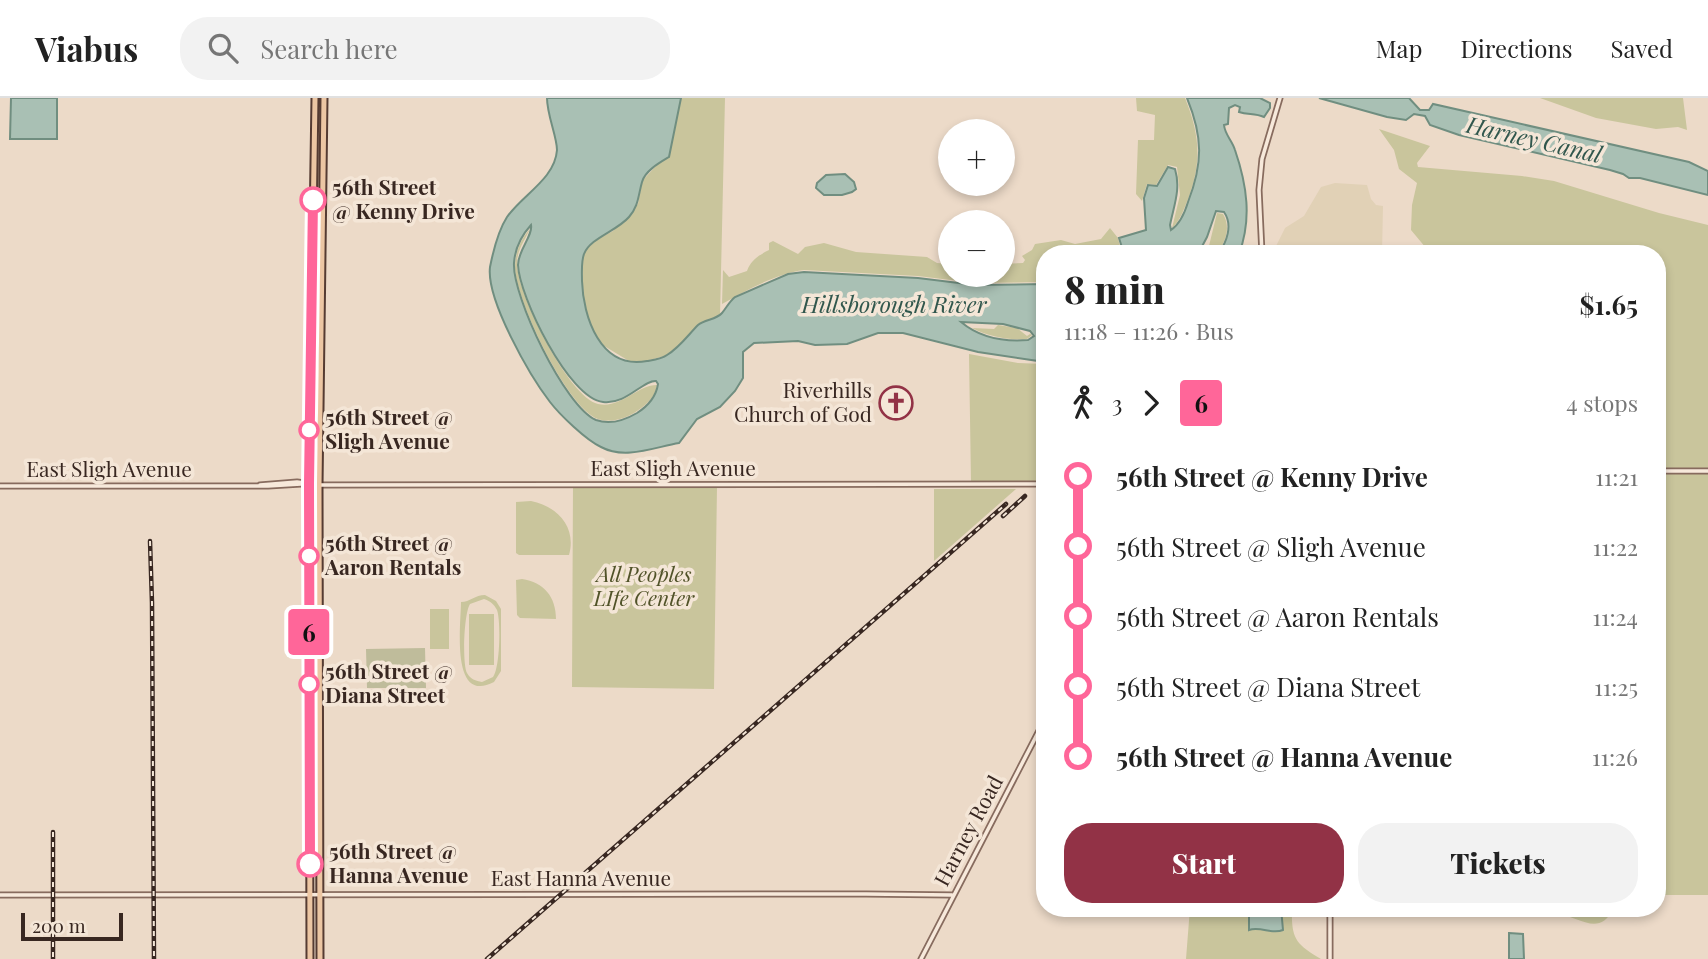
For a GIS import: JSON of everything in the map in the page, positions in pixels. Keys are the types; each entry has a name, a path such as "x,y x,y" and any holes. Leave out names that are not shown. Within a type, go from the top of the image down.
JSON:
{"main road":[{"path":"310,959 309,597 305,484 314,98"},
{"path":"320,959 319,485 324,98"},
{"path":"309,597 319,597"},
{"path":"310,818 320,818"}],"street":[{"path":"1262,245 1259,190 1262,159 1280,98"},
{"path":"1666,471 1708,471"},
{"name":"East Sligh Avenue","path":"0,486 1036,484"},
{"name":"Harney Road","path":"921,959 1036,736"},
{"name":"East Hanna Avenue","path":"0,895 952,895"},
{"path":"1330,917 1330,959"}],"shaded area":[{"path":"1335,183 1367,185 1371,199 1376,205 1383,206 1382,245 1276,245 1285,228 1304,216 1321,187"},
{"path":"425,648 426,688 367,688 366,649"}],"green space":[{"path":"681,98 725,98 720,316 699,325 668,355 642,362 629,361 601,344 588,322 584,304 584,253 594,241 613,231 638,204 642,181 657,165 674,134"},
{"path":"1136,98 1185,98 1194,124 1196,173 1183,211 1172,228 1180,195 1177,167 1168,165 1156,185 1147,184 1142,201 1136,194 1138,140 1154,140 1155,115 1137,111"},
{"path":"1540,98 1683,98 1687,130 1678,127 1656,129 1596,118"},
{"path":"1379,129 1430,146 1417,163 1418,167 1554,181 1708,225 1708,469 1666,469 1666,245 1424,245 1411,230 1412,205 1417,183 1399,169 1394,150"},
{"path":"1217,213 1223,214 1227,224 1222,245 1209,245"},
{"path":"1110,228 1120,245 1036,245 1036,282 1015,282 1015,263 1023,263 1025,260 1022,256 1032,250 1035,244 1061,240 1075,244 1101,239"},
{"path":"530,229 518,254 517,263 525,296 546,342 573,384 598,404 614,403 657,385 649,401 634,413 617,420 598,419 586,411 558,375 524,304 515,268 517,252"},
{"path":"773,241 798,254 805,247 824,243 856,252 927,257 937,263 938,278 804,270 793,272 751,288 722,304 723,270 729,277 747,271 756,258 769,250 769,243"},
{"path":"998,325 1017,328 1027,336 1032,335 1027,339 1006,338 972,328 994,329"},
{"path":"969,354 1036,364 1036,481 971,482"},
{"path":"1666,473 1708,473 1708,895 1666,895"},
{"name":"All Peoples LIfe Center","path":"573,486 717,487 714,689 572,687"},
{"path":"934,489 1016,489 934,561"},
{"path":"531,501 549,508 563,519 570,535 569,555 516,553 516,502"},
{"path":"516,580 537,583 547,592 554,604 556,619 520,618 517,615"},
{"path":"481,595 496,601 501,609 501,671 494,682 480,686 470,682 464,673 460,627 461,602","holes":["484,599 497,610 499,644 493,677 482,682 467,673 464,638 470,604"]},
{"path":"430,609 449,609 449,649 430,649"},
{"path":"469,614 494,614 494,665 469,665"},
{"path":"1189,917 1248,917 1248,925 1272,932 1283,930 1282,917 1292,917 1297,940 1321,959 1186,959"},
{"path":"1569,917 1608,917 1596,924"}],"water":[{"path":"11,98 57,98 57,139 10,139"},
{"name":"Hillsborough River","path":"547,98 681,98 669,157 646,174 629,217 592,243 583,257 583,295 586,310 597,337 606,349 617,357 631,362 663,357 676,349 698,325 720,315 735,297 788,274 804,272 918,278 938,280 938,287 1015,287 1015,284 1036,284 1036,361 978,352 903,333 878,333 847,344 815,345 798,341 754,343 743,352 743,378 735,391 720,407 697,419 679,443 630,453 610,451 588,439 554,407 542,390 511,337 491,281 491,261 507,217 550,170 557,150","holes":["531,225 530,234 520,254 518,265 521,280 536,321 561,366 590,397 603,402 619,400 645,384 656,381 658,384 653,397 637,413 617,421 596,420 583,411 556,373 531,324 516,279 516,252 521,238","961,322 1003,324 1030,331 1034,336 1028,340 1001,339 984,335"]},
{"path":"1187,98 1260,98 1270,103 1264,117 1239,112 1240,107 1235,105 1229,108 1228,124 1224,125 1235,150 1245,189 1247,215 1242,245 1223,245 1228,228 1227,217 1224,212 1216,211 1203,245 1121,245 1119,238 1146,230 1144,198 1148,185 1157,186 1168,167 1175,169 1177,183 1171,230 1180,221 1193,188 1198,162 1198,138"},
{"name":"Harney Canal","path":"1319,98 1409,98 1420,110 1429,110 1433,104 1689,162 1708,171 1708,195 1459,135 1430,125 1425,116 1414,114 1406,120 1387,117"},
{"path":"845,174 854,182 856,189 852,192 824,195 816,188 817,183 826,175"},
{"path":"1249,917 1282,917 1283,930 1249,930"},
{"path":"1509,933 1523,934 1524,959 1509,959"}],"railway":[{"path":"1003,516 1025,496"},
{"path":"487,959 1006,504"},
{"path":"150,541 154,959"},
{"path":"53,832 53,959"}],"bus line":[{"name":"6","path":"310,864 309,484 313,200"}],"place":[{"name":"56th Street @ Kenny Drive","path":"313,200"},
{"name":"Riverhills Church of God","path":"896,403"},
{"name":"56th Street @ Sligh Avenue","path":"309,430"},
{"name":"56th Street @ Aaron Rentals","path":"309,556"},
{"name":"56th Street @ Diana Street","path":"309,684"},
{"name":"56th Street @ Hanna Avenue","path":"310,864"}]}
